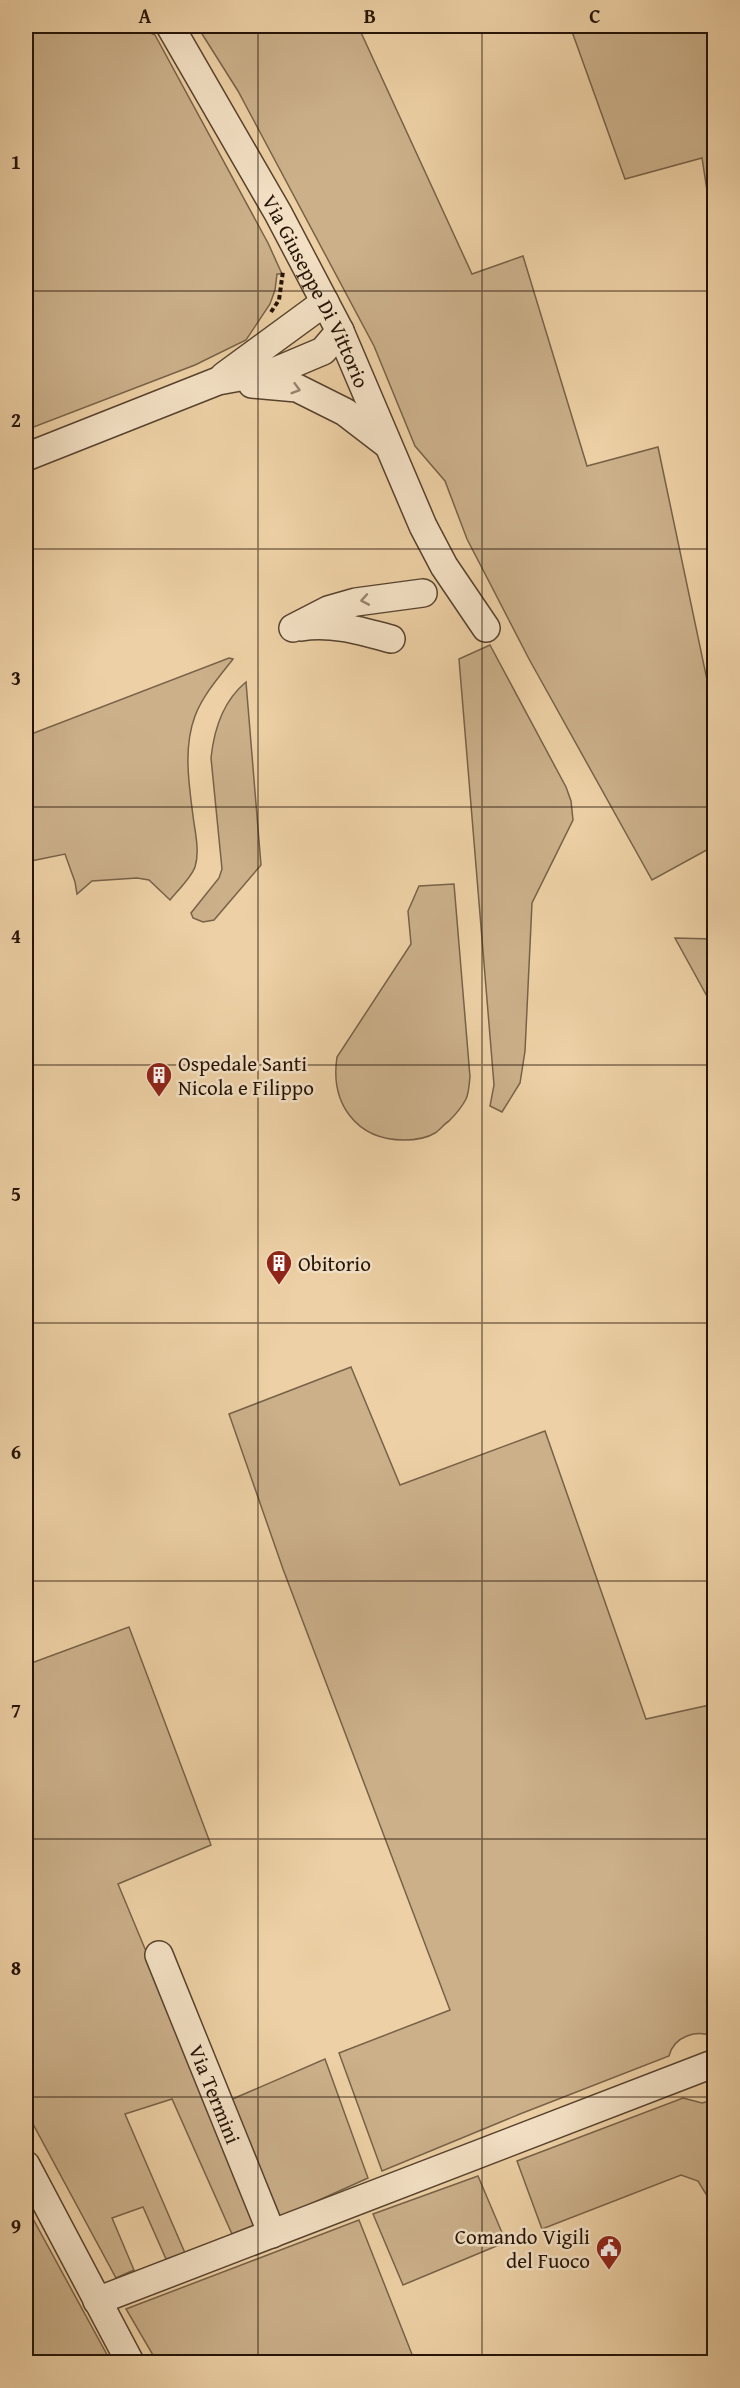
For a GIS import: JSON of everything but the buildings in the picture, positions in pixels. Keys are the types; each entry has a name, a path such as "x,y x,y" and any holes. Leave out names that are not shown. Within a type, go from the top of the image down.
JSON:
{"street":[{"name":"Via Giuseppe Di Vittorio","path":"170,26 278,213 325,302 340,331 423,526 444,566 486,628"},
{"path":"218,381 325,302"},
{"path":"26,457 218,381 278,370 323,351 340,331"},
{"path":"218,381 297,387 345,412 389,445"},
{"path":"391,639 354,628 313,625 293,628 327,610 356,602 423,593"},
{"name":"Via Termini","path":"159,1955 272,2234"},
{"path":"97,2301 710,2065"},
{"path":"26,2165 130,2362"}],"path":[{"path":"269,316 279,300 283,268"}],"shaded area":[{"path":"26,26 136,26 155,35 268,243 282,274 277,274 270,304 246,340 195,365 26,430"},
{"path":"197,26 358,26 472,274 523,256 587,466 658,447 714,713 714,846 652,880 529,659 467,539 445,481 415,446 374,346 238,91"},
{"path":"570,26 714,26 714,236 702,158 625,179"},
{"path":"490,645 566,787 571,801 573,820 532,903 525,1051 520,1083 502,1112 490,1106 494,1085 459,659"},
{"path":"229,658 233,659 202,701 191,728 188,766 197,855 191,875 170,900 149,880 137,878 92,881 77,894 65,854 26,862 26,736"},
{"path":"246,682 261,865 214,920 203,922 193,918 191,913 219,878 222,869 211,758 212,747 221,716 231,698"},
{"path":"454,884 470,1077 468,1094 456,1114 435,1133 412,1140 372,1134 350,1116 342,1103 336,1074 337,1057 411,944 408,911 419,886"},
{"path":"675,938 714,939 714,1009"},
{"path":"351,1367 400,1485 545,1431 646,1719 714,1704 714,2037 700,2034 687,2036 676,2043 669,2056 382,2171 339,2053 450,2010 283,1569 229,1414"},
{"path":"129,1627 211,1845 118,1884 259,2223 232,2234 172,2099 125,2114 185,2253 166,2259 143,2207 112,2218 134,2270 116,2278 26,2111 26,1665"},
{"path":"325,2059 368,2178 277,2219 228,2101"},
{"path":"683,2098 702,2103 714,2100 714,2207 698,2181 681,2175 542,2229 517,2161"},
{"path":"478,2176 506,2242 403,2285 373,2214"},
{"path":"26,2206 111,2362 26,2362"},
{"path":"359,2220 415,2362 157,2362 126,2309"}],"place":[{"name":"Ospedale Santi Nicola e Filippo","path":"159,1098"},
{"name":"Obitorio","path":"279,1286"},
{"name":"Comando Vigili del Fuoco","path":"609,2271"}]}
